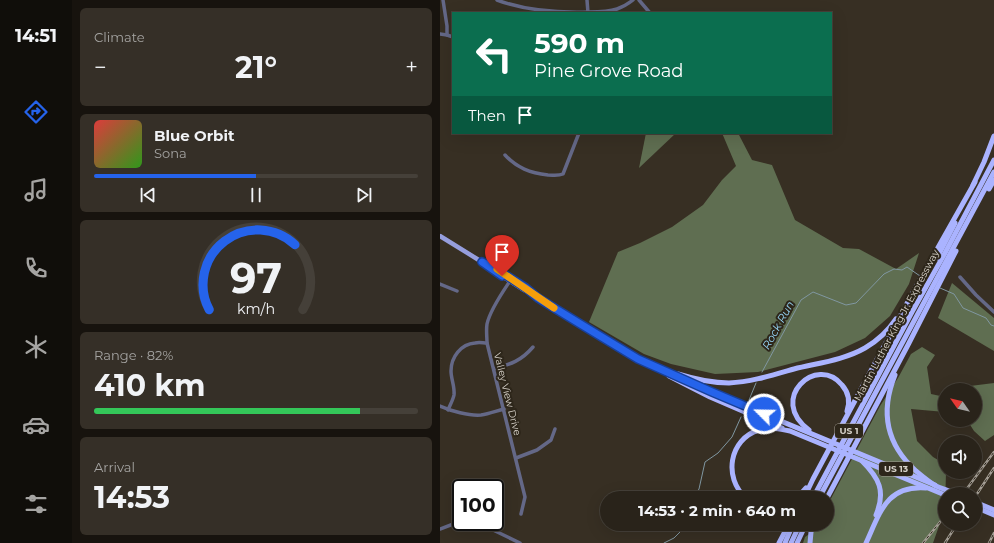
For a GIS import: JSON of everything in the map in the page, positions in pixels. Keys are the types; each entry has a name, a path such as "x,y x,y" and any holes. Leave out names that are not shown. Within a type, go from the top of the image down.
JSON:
{"highway":[{"path":"807,491 918,283 928,274 941,252 986,157 994,136"},
{"name":"Martin Luther King Jr. Expressway","path":"817,491 924,289 928,274 945,253 994,160"},
{"name":"Martin Luther King Jr. Expressway","path":"939,278 994,172"},
{"path":"934,487 905,460 895,445 889,427 887,409 889,391 932,292 994,180"},
{"name":"Martin Luther King Jr. Expressway","path":"823,491 932,292"},
{"path":"648,364 680,375 704,381 728,383 749,381 841,358 859,351 870,345 887,331 909,300"},
{"path":"831,491 909,343"},
{"path":"638,359 723,397 820,437"},
{"path":"638,359 699,392 790,431"},
{"path":"820,437 802,424 796,417 793,410 792,403 794,395 804,381 810,377 820,375 832,377 841,383 849,398 849,406 845,420"},
{"path":"740,491 732,475 732,461 739,445 748,436 759,430 773,428 790,431"},
{"name":"US 13","path":"790,431 827,443 938,490"},
{"name":"US 13","path":"820,437 827,443"},
{"name":"US 13","path":"854,455 861,461 938,488"},
{"path":"861,461 876,478 880,496 878,509 863,543"},
{"path":"804,491 813,479"},
{"path":"866,543 882,510 891,498 902,491 911,488 934,487"},
{"path":"982,505 994,510"},
{"path":"982,510 994,515"},
{"path":"779,543 785,531"},
{"path":"785,543 790,531"},
{"path":"791,543 797,531"},
{"path":"797,543 803,531"},
{"path":"810,543 811,531"}],"main road":[{"path":"440,236 524,290 638,359"},
{"path":"482,262 526,288 538,298"}],"street":[{"path":"443,0 447,35"},
{"path":"497,0 540,11 554,12"},
{"path":"587,0 588,12"},
{"path":"598,12 615,10 627,5 633,0"},
{"path":"639,0 649,12"},
{"path":"440,34 452,37"},
{"path":"505,155 512,162 530,172 558,176 563,174 579,134"},
{"path":"960,277 994,312"},
{"name":"Valley View Drive","path":"510,281 489,318 487,327 487,343 525,497 522,514"},
{"path":"440,284 457,291"},
{"path":"448,410 454,396 451,371 452,359 458,351 467,345 474,343 487,343"},
{"path":"494,369 516,361 526,354 533,346"},
{"path":"440,406 448,410 481,415 504,409"},
{"path":"516,458 537,450 551,440 555,429"},
{"path":"440,529 452,524"},
{"path":"495,531 520,543"}],"green space":[{"path":"646,134 675,134 639,168"},
{"path":"722,134 739,134 752,160 772,165 795,220 843,248 859,249 896,269 919,253 909,284 890,316 865,338 835,352 758,372 715,374 671,364 644,354 589,322 618,252 672,227 703,205 722,180 736,166"},
{"path":"952,283 994,318 994,351 938,318"},
{"path":"922,347 935,355 927,367 931,394 938,396 938,411 911,409 917,441 938,460 938,479 946,479 946,487 938,487 938,529 933,543 803,543 805,537 814,531 834,531 834,493 880,406 911,354"},
{"path":"994,383 994,435 985,441 982,438 982,435 978,435 971,427 982,427 982,384"}],"waterway":[{"name":"Rock Run","path":"762,372 801,300 813,292 846,305 856,303 884,274 894,269 902,270 907,267 920,276"},
{"name":"Rock Run","path":"940,288 954,294 963,308 986,318 991,325 994,326"},
{"name":"Rock Run","path":"749,400 756,383"},
{"name":"Rock Run","path":"698,491 705,462 718,453 732,437 741,417"},
{"name":"Rock Run","path":"664,543 674,538 681,531"}],"railway":[{"path":"968,487 994,452"},
{"path":"982,487 994,468"},
{"path":"923,543 938,525"},
{"path":"945,543 953,531"},
{"path":"989,543 994,533"}],"slow traffic":[{"path":"497,269 554,308"}],"route":[{"path":"502,276 482,262 496,269 526,288 538,298 638,359 764,414"}]}
